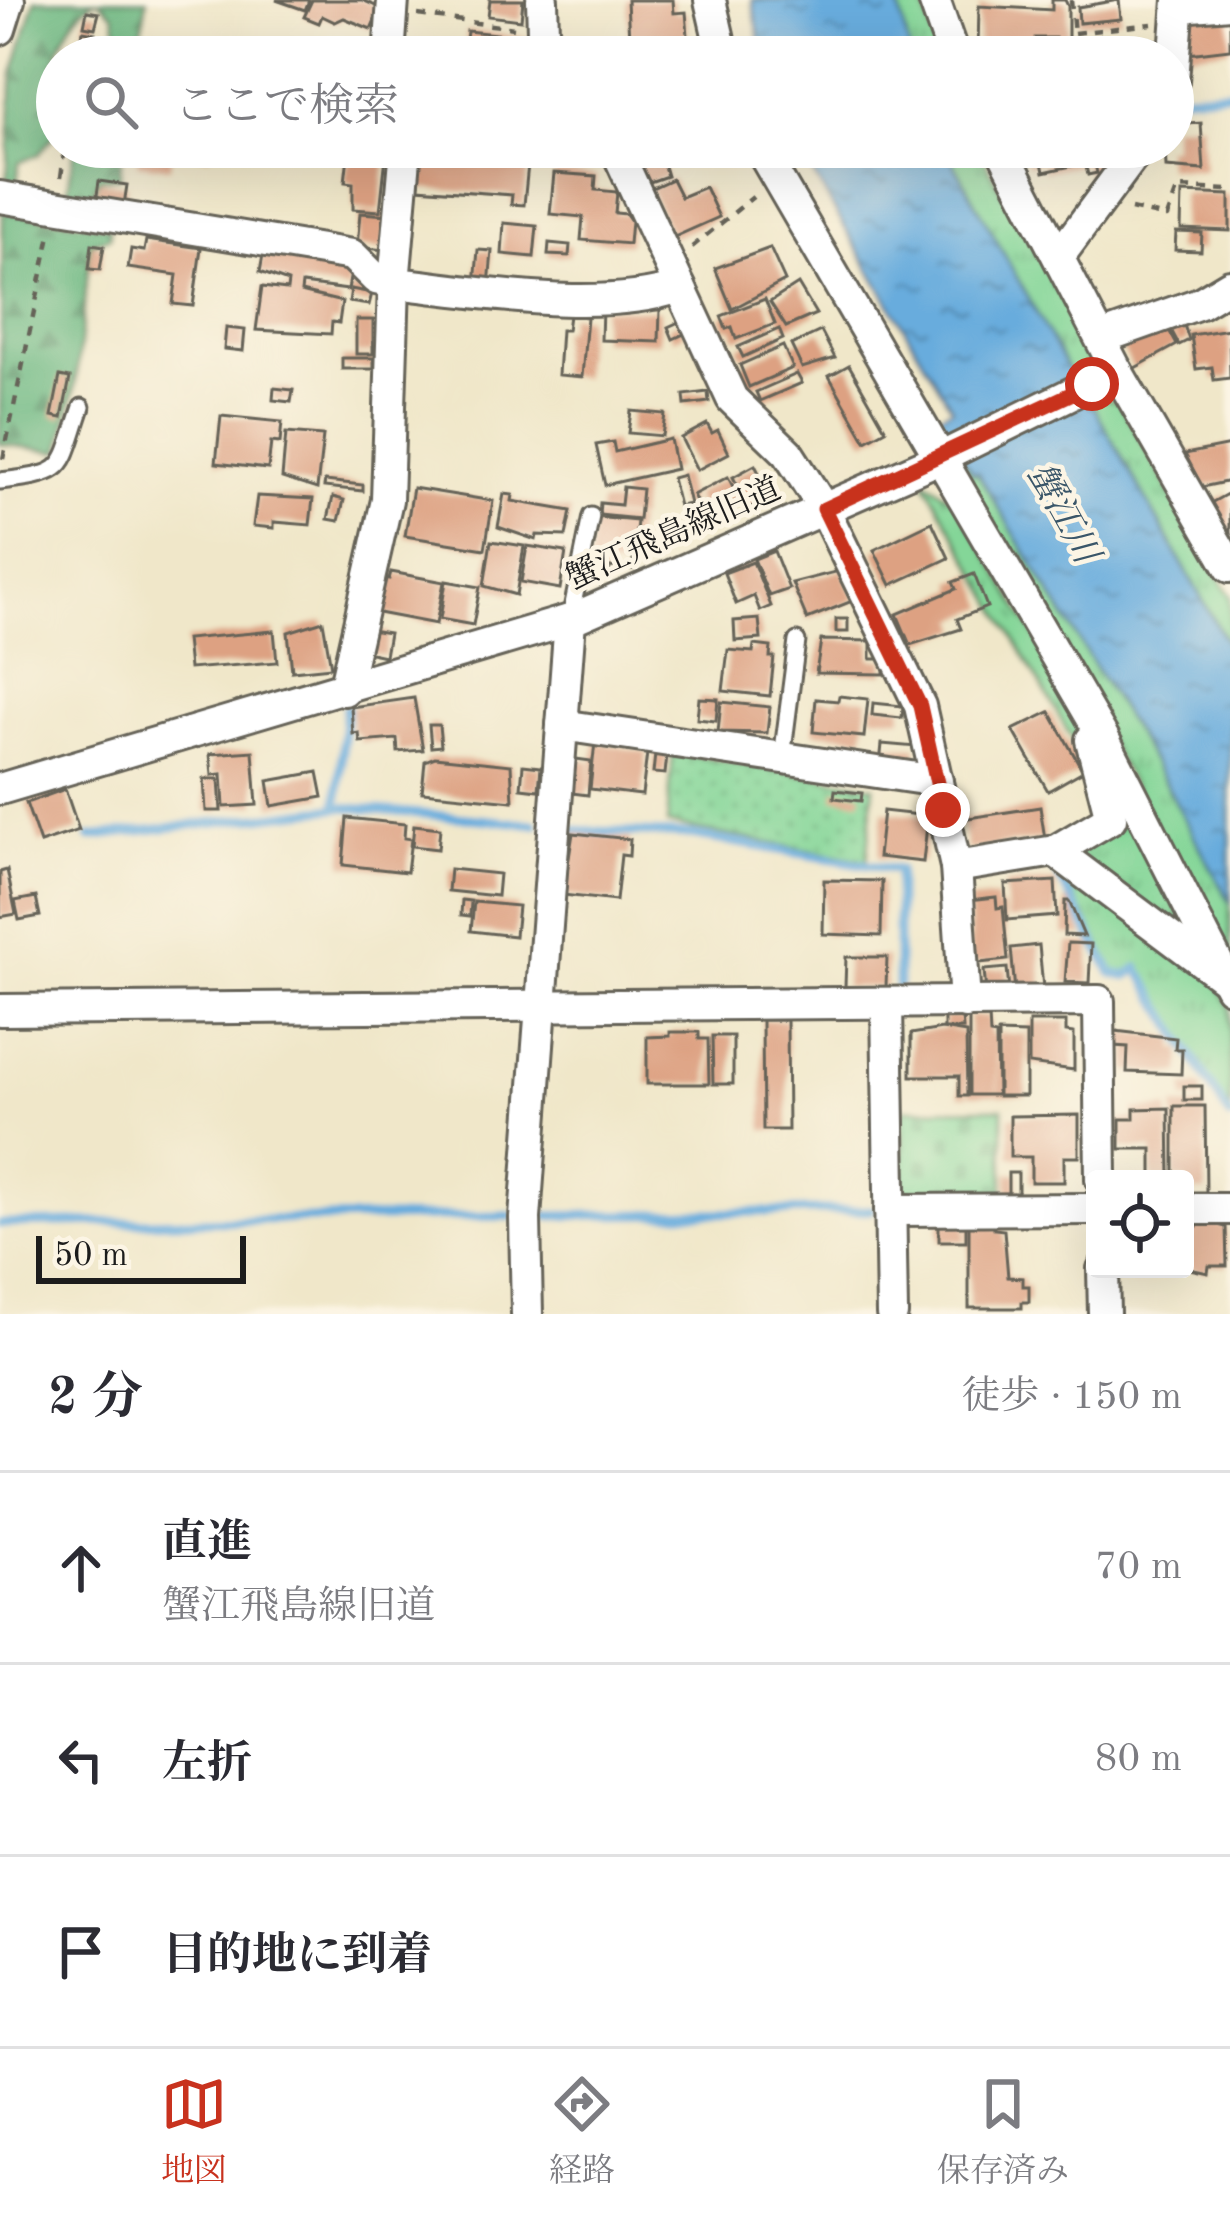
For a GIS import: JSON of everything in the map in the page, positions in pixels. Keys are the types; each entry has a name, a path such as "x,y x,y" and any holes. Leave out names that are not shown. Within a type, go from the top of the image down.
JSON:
{"street":[{"path":"0,28 9,0"},
{"path":"542,0 548,36"},
{"path":"711,0 718,36"},
{"path":"934,0 947,36"},
{"path":"1178,9 1230,3"},
{"path":"390,36 392,6"},
{"path":"344,689 387,500 394,283 404,168"},
{"path":"625,168 732,399 788,453 824,509 920,706 956,867 964,1003"},
{"path":"772,168 945,456 1080,698 1228,983"},
{"path":"1012,168 1101,338 1105,378 1230,568"},
{"path":"1060,255 1124,168"},
{"path":"0,197 352,255 376,279 394,283 530,296 649,297 675,276"},
{"path":"1101,338 1199,303 1230,285"},
{"name":"蟹江飛島線旧道","path":"0,789 570,620 945,456 1105,378"},
{"path":"527,1314 525,1218 570,620"},
{"path":"956,867 1055,851 1111,818 1080,698"},
{"path":"562,725 937,781"},
{"path":"1055,851 1228,983"},
{"path":"0,1010 1100,1001 1101,1170"},
{"path":"886,1003 892,1314"},
{"path":"890,1210 1086,1209"},
{"path":"1194,1209 1230,1209"},
{"path":"1102,1278 1104,1314"}],"lane":[{"path":"0,482 51,475 62,466 82,407"},
{"path":"570,620 591,516"},
{"path":"782,758 797,641"}],"path":[{"path":"1071,0 1074,36"},
{"path":"392,6 513,36"},
{"path":"1074,33 1178,9"},
{"path":"0,471 62,168"},
{"path":"1122,207 1167,217 1178,188 1230,190"},
{"path":"675,276 754,197"}],"green space":[{"path":"35,0 97,0 86,6 65,36 36,36 36,155 19,163 17,186 6,194 13,73"},
{"path":"99,0 147,0 141,36 118,36 114,15"},
{"path":"898,0 922,0 933,36 906,36"},
{"path":"71,168 121,168 120,177 99,179 91,198 67,194"},
{"path":"957,168 989,168 1089,346 1087,368 1070,375"},
{"path":"3,212 110,227 110,237 91,243 76,381 60,452 0,444"},
{"path":"1095,396 1119,402 1230,596 1230,649 1094,407 1084,400"},
{"path":"962,457 977,472 1167,786 1230,903 1230,961 956,468"},
{"path":"923,478 956,502 1073,700 1093,776"},
{"path":"673,753 874,786 867,861 667,824"},
{"path":"1108,766 1198,950 1068,855 1125,821"},
{"path":"1053,858 1216,980 1230,1008 1230,1116 1139,965 1125,973 1114,971"},
{"path":"1003,1108 1004,1200 903,1200 903,1109"}],"water":[{"path":"752,0 898,0 906,36 759,36"},
{"name":"蟹江川","path":"809,168 957,168 1088,406 1094,407 1230,649 1230,903 1167,786 977,472 973,474 936,416 952,408"}],"building":[{"path":"276,0 309,0 305,10"},
{"path":"312,0 362,0 380,8 371,29 344,18 335,22 322,16 319,23 304,17"},
{"path":"490,0 523,0 521,20 488,16"},
{"path":"627,0 673,0 674,13 686,12 688,36 629,36"},
{"path":"1052,0 1065,0 1068,36 978,36 979,6 1052,10"},
{"path":"1119,0 1121,19 1079,23 1078,7"},
{"path":"1230,7 1230,49 1194,53 1190,11"},
{"path":"87,11 99,13 95,28 84,26"},
{"path":"467,31 515,36 466,36"},
{"path":"1201,123 1204,170 1179,168 1194,168 1194,124"},
{"path":"347,168 385,168 380,211 353,209 353,183 345,182"},
{"path":"419,168 528,168 524,205 511,204 512,195 418,188"},
{"path":"639,168 665,168 667,176 644,184"},
{"path":"554,173 596,176 595,190 617,192 615,213 626,214 631,221 629,244 581,240 583,217 550,214"},
{"path":"672,179 681,197 705,187 719,217 672,238 650,189"},
{"path":"99,181 127,185 124,205 96,202"},
{"path":"1182,193 1230,195 1230,231 1181,229"},
{"path":"360,213 387,215 385,250 357,247"},
{"path":"504,223 537,226 534,257 502,254"},
{"path":"1176,232 1202,233 1201,251 1175,250"},
{"path":"146,240 201,248 193,306 173,304 177,275 128,268 131,249 144,251"},
{"path":"549,243 570,245 569,256 548,255"},
{"path":"92,244 104,246 100,270 89,269"},
{"path":"770,248 785,281 732,309 715,268"},
{"path":"264,250 344,265 351,272 348,290 302,284 301,292 342,302 339,323 332,322 331,334 256,330 262,287 287,290 288,282 260,272"},
{"path":"478,250 492,251 489,286 475,285"},
{"path":"798,284 816,314 786,327 770,302"},
{"path":"351,289 372,293 369,305 349,302"},
{"path":"765,299 775,324 736,339 721,316"},
{"path":"602,308 660,310 659,342 601,340"},
{"path":"569,315 587,317 582,377 558,375 561,330 567,330"},
{"path":"1182,319 1189,340 1179,345 1169,326"},
{"path":"356,320 373,320 373,354 356,354"},
{"path":"1164,321 1177,345 1133,369 1120,345"},
{"path":"679,322 684,334 673,339 668,327"},
{"path":"226,328 245,330 243,351 224,349"},
{"path":"779,329 783,339 743,357 738,347"},
{"path":"1229,329 1230,378 1214,380 1212,367 1196,369 1191,335"},
{"path":"821,331 835,358 802,368 791,345"},
{"path":"783,346 793,368 749,387 740,365"},
{"path":"342,358 374,358 374,369 342,369"},
{"path":"849,365 886,430 866,441 829,376"},
{"path":"797,374 802,383 760,401 756,392"},
{"path":"60,376 70,378 62,418 52,416"},
{"path":"274,388 293,390 291,402 273,400"},
{"path":"708,392 709,402 685,405 684,395"},
{"path":"631,411 665,414 662,436 628,433"},
{"path":"221,416 282,422 280,443 271,442 268,469 216,463"},
{"path":"707,424 712,433 718,430 729,453 697,470 681,438"},
{"path":"286,433 323,436 317,489 282,478"},
{"path":"670,439 676,469 605,485 596,445 613,442 615,452"},
{"path":"1230,445 1230,481 1202,487 1185,454"},
{"path":"755,465 771,497 749,508 733,477"},
{"path":"683,475 690,504 679,506 672,478"},
{"path":"728,477 740,500 703,515 693,495"},
{"path":"325,481 363,485 363,491 324,487"},
{"path":"623,487 642,489 639,519 599,515 600,503 621,505"},
{"path":"413,488 493,501 485,549 405,536"},
{"path":"504,494 513,495 512,501 571,511 566,536 537,535 536,540 498,527"},
{"path":"1227,494 1230,500 1230,541 1209,504"},
{"path":"257,496 313,499 310,525 274,522 274,528 253,526"},
{"path":"333,497 344,500 339,521 328,519"},
{"path":"594,517 637,521 632,569 610,567 609,576 588,574"},
{"path":"932,522 949,558 891,585 874,550"},
{"path":"491,541 524,546 516,595 484,586"},
{"path":"527,546 566,552 560,589 521,582"},
{"path":"774,551 789,589 769,596 754,559"},
{"path":"753,562 771,606 760,611 754,596 736,604 724,573"},
{"path":"843,570 855,600 807,619 792,583"},
{"path":"391,572 444,582 436,624 373,612 379,577 389,579"},
{"path":"974,574 987,607 957,619 961,629 910,645 897,614 956,589 953,582"},
{"path":"446,581 480,587 473,625 440,619"},
{"path":"759,619 761,639 735,641 734,621"},
{"path":"836,619 848,619 848,632 836,632"},
{"path":"323,621 331,667 292,671 288,632"},
{"path":"370,630 389,633 385,656 366,652"},
{"path":"274,631 277,662 189,669 186,639"},
{"path":"821,640 871,641 871,659 884,659 884,674 816,673"},
{"path":"754,645 771,647 770,696 723,691 728,650 753,652"},
{"path":"839,696 868,699 864,737 813,732 816,699 838,701"},
{"path":"414,698 423,750 398,752 397,739 360,742 359,733 353,734 351,707"},
{"path":"699,698 718,699 716,721 697,719"},
{"path":"721,702 770,707 767,733 718,732"},
{"path":"873,703 903,706 902,718 872,715"},
{"path":"1050,712 1083,771 1048,791 1013,730"},
{"path":"429,725 439,725 441,746 431,747"},
{"path":"595,742 647,753 642,795 590,789"},
{"path":"882,744 917,747 915,767 880,764"},
{"path":"253,751 257,805 224,807 222,774 212,775 210,754"},
{"path":"655,754 667,755 665,774 653,773"},
{"path":"435,757 511,765 513,801 422,792 425,761"},
{"path":"576,759 591,761 588,795 572,793"},
{"path":"523,765 541,767 539,790 521,788"},
{"path":"318,772 323,797 272,806 268,781"},
{"path":"204,779 219,779 221,811 206,811"},
{"path":"65,789 79,830 40,843 26,803"},
{"path":"835,790 862,793 861,801 834,798"},
{"path":"1040,807 1045,839 967,850 962,819"},
{"path":"883,811 928,816 923,862 878,857"},
{"path":"347,818 405,824 404,838 411,839 407,872 343,865"},
{"path":"414,825 440,828 438,849 412,846"},
{"path":"573,833 630,839 629,856 621,855 616,901 563,895"},
{"path":"450,869 499,874 497,896 448,891"},
{"path":"7,870 16,914 0,917 0,872"},
{"path":"824,880 882,881 881,936 823,934"},
{"path":"1055,881 1057,916 1007,920 1005,884"},
{"path":"36,897 40,916 19,920 15,901"},
{"path":"996,897 997,908 1003,907 1008,960 970,964 969,900"},
{"path":"462,900 471,901 470,916 461,915"},
{"path":"1065,901 1069,901 1084,936 1064,935"},
{"path":"474,902 518,906 515,936 471,931"},
{"path":"1068,943 1091,944 1089,983 1065,982"},
{"path":"1039,945 1043,988 1015,991 1011,948"},
{"path":"846,957 887,957 886,987 845,987"},
{"path":"1007,968 1009,990 986,992 984,970"},
{"path":"962,1016 963,1029 944,1029 944,1017"},
{"path":"969,1016 989,1016 990,1035 996,1036 997,1095 969,1095"},
{"path":"762,1020 787,1020 788,1130 763,1130"},
{"path":"1029,1022 1066,1022 1066,1032 1074,1033 1074,1070 1029,1064"},
{"path":"942,1029 966,1033 967,1096 959,1096 959,1076 911,1076 911,1034"},
{"path":"1115,1031 1176,1038 1175,1049 1182,1049 1181,1074 1127,1072 1128,1047 1114,1046"},
{"path":"670,1032 699,1032 699,1039 708,1039 709,1084 647,1084 647,1037 670,1036"},
{"path":"998,1033 1026,1034 1026,1096 998,1096"},
{"path":"712,1036 733,1036 733,1084 713,1084"},
{"path":"1184,1086 1202,1086 1202,1100 1184,1100"},
{"path":"1174,1106 1205,1106 1206,1192 1194,1192 1194,1170 1174,1170"},
{"path":"1169,1108 1170,1170 1152,1170 1152,1149 1120,1149 1120,1119 1134,1119 1134,1109"},
{"path":"1079,1115 1079,1157 1064,1157 1064,1182 1031,1182 1031,1157 1010,1157 1010,1116"},
{"path":"1008,1173 1018,1173 1018,1196 1008,1196"},
{"path":"1197,1220 1226,1227 1227,1266 1209,1266 1208,1273 1194,1270"},
{"path":"966,1222 966,1241 939,1241 939,1223"},
{"path":"969,1223 994,1223 994,1229 1004,1230 1008,1277 1023,1278 1023,1286 1029,1286 1029,1302 1022,1302 1022,1308 969,1308"}],"waterway":[{"path":"1194,94 1230,92"},
{"path":"337,808 346,708"},
{"path":"90,837 343,807 535,824"},
{"path":"570,830 690,835 898,870 898,985"},
{"path":"1051,862 1112,973 1127,976 1138,968 1230,1117"},
{"path":"547,1216 871,1210"},
{"path":"0,1224 510,1216"}],"route":[{"path":"943,810 920,706 824,509 1092,384"}]}
